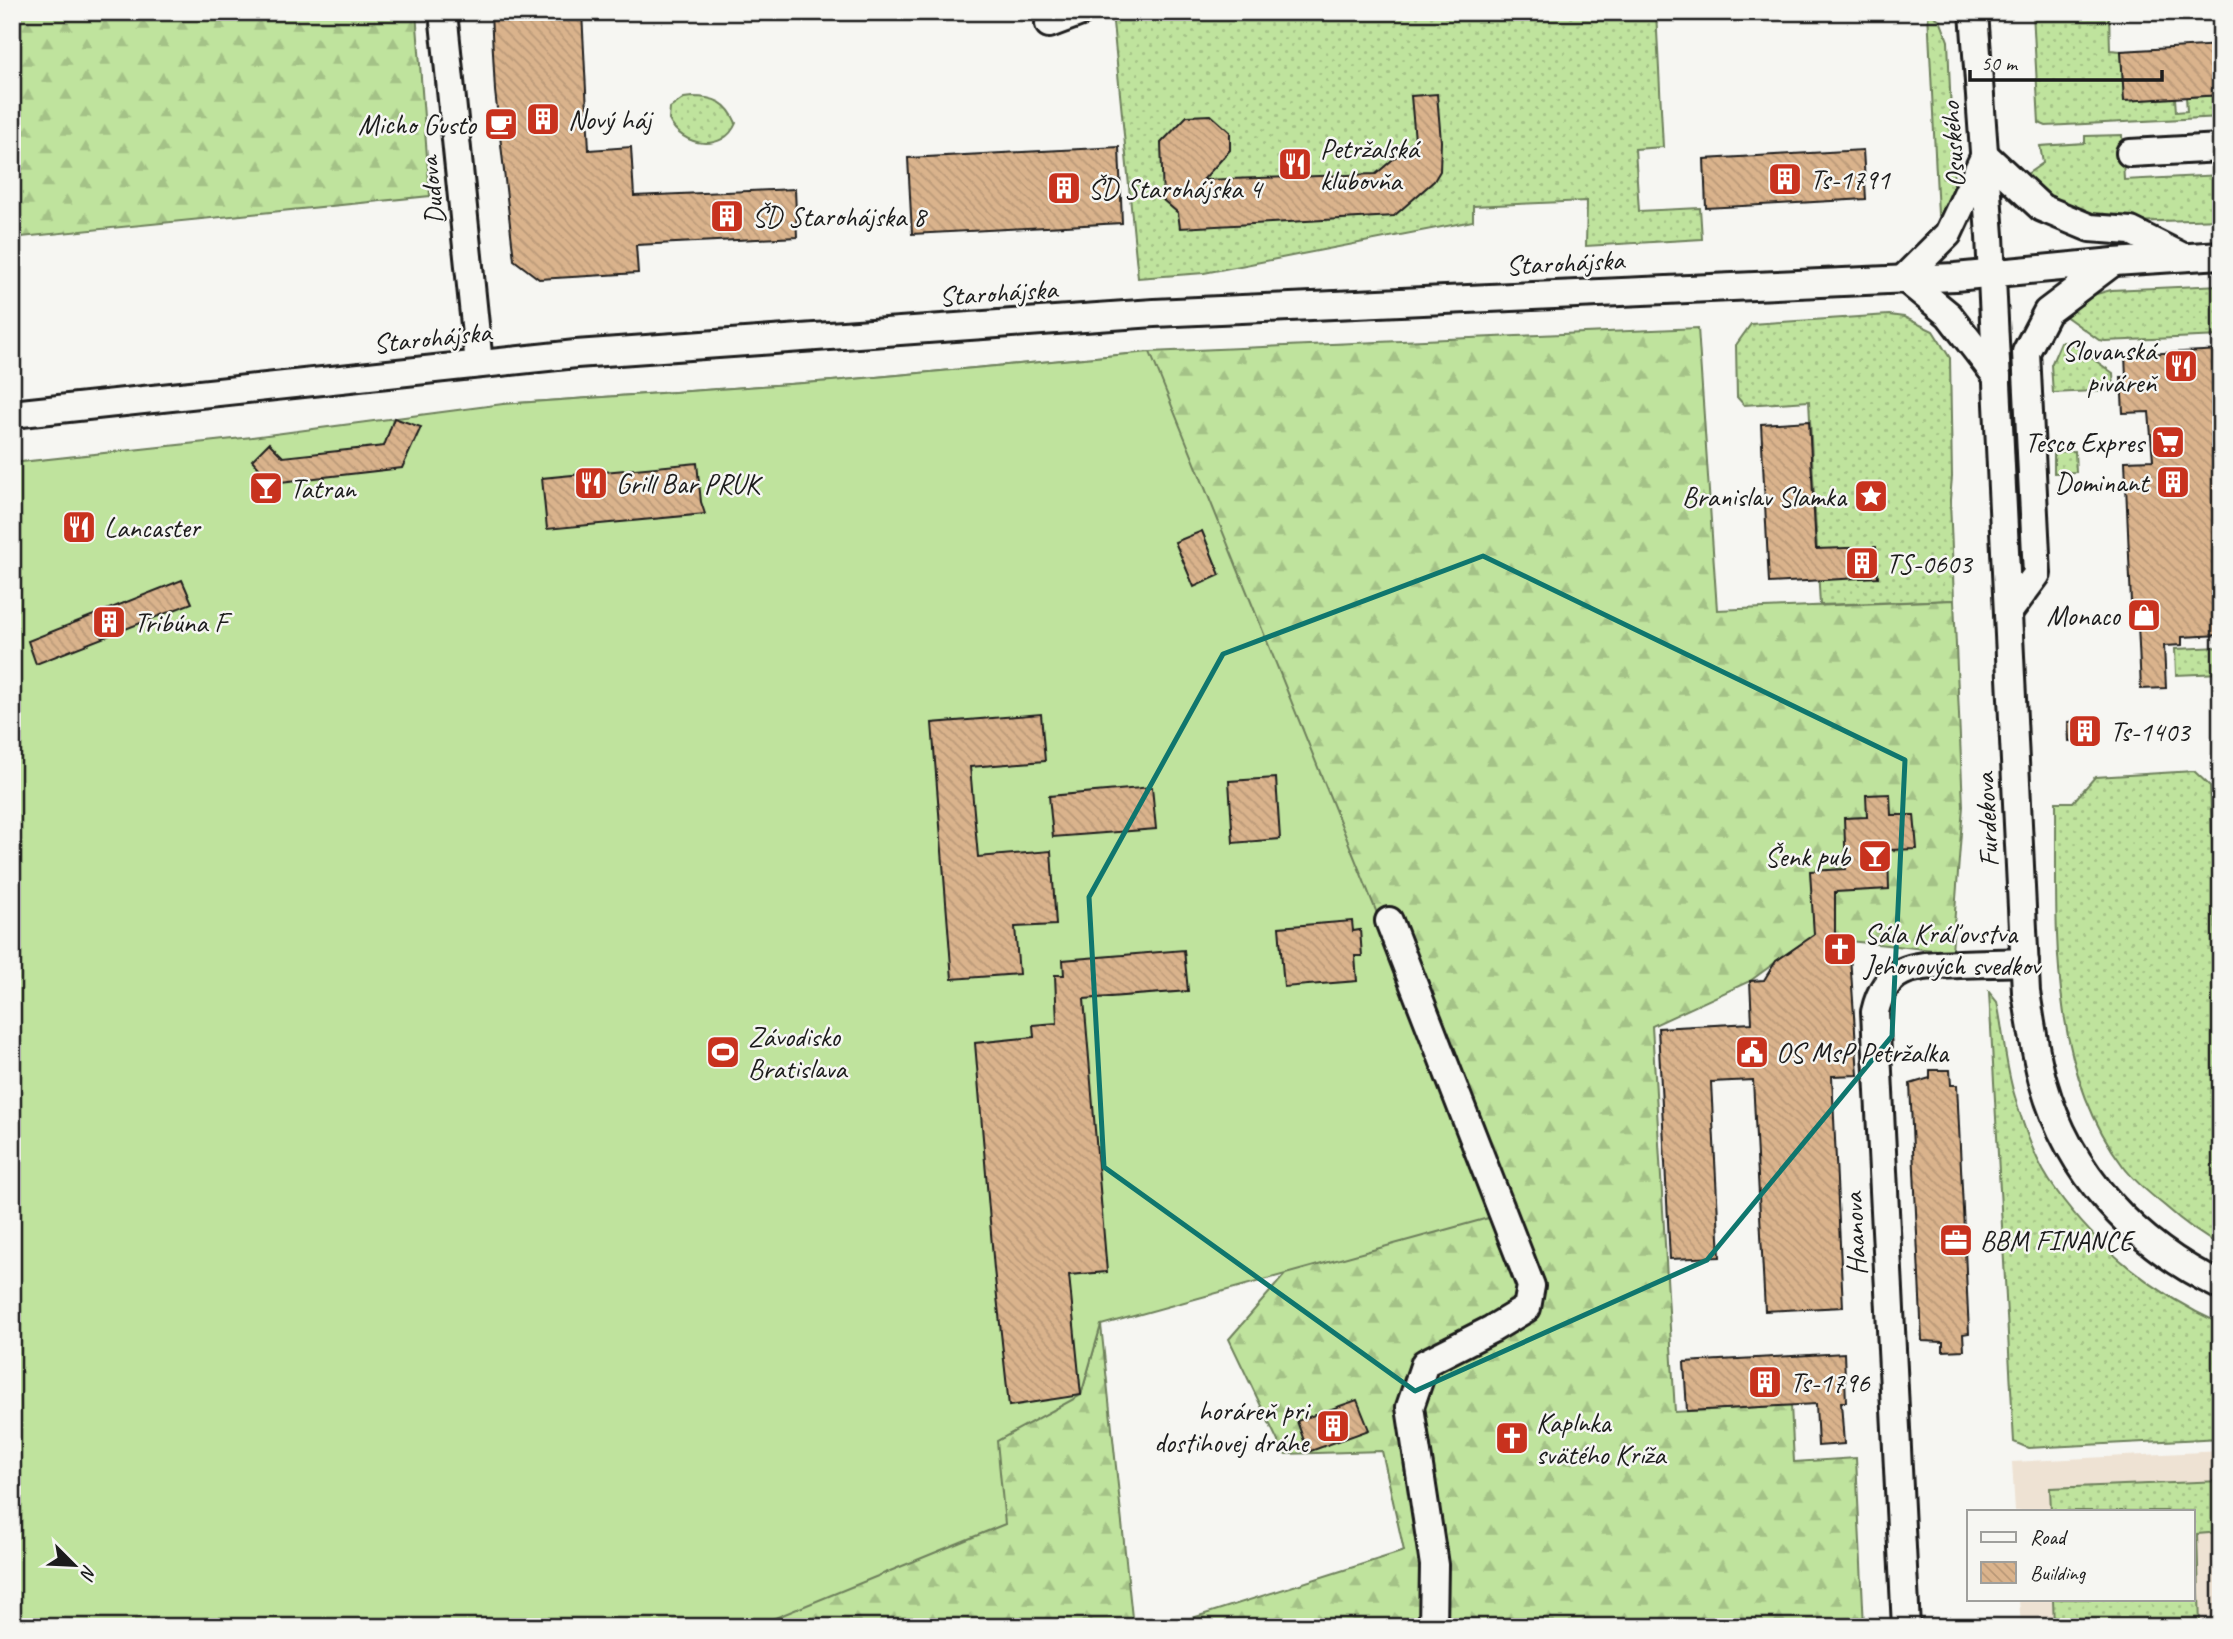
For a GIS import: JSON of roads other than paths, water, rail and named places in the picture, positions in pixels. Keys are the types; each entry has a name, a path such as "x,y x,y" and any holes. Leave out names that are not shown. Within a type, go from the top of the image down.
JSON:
{"street":[{"name":"Dudova","path":"443,12 479,364"},
{"path":"1049,24 1081,12"},
{"name":"Osuského","path":"1974,12 1992,274"},
{"path":"2130,153 2221,148"},
{"path":"1997,377 1950,315 1904,278 1948,234 1984,155 2042,208 2090,228 2131,231 2185,258"},
{"name":"Starohájska","path":"12,414 590,353 1166,312 1992,274 2221,255"},
{"path":"2008,613 2037,574 2026,352 2047,312 2114,262"},
{"name":"Furdekova","path":"1992,274 2025,962 2031,1024 2044,1085 2053,1112 2080,1165 2112,1208 2144,1238 2184,1266 2221,1286"},
{"path":"1389,921 1531,1286 1527,1308 1424,1363 1410,1407 1434,1565 1433,1627"},
{"name":"Haanova","path":"1906,1627 1875,1012 1886,986 1898,974 1915,965 2025,962"}],"place":[{"name":"Nový háj","path":"543,119"},
{"name":"Micho Gusto","path":"501,124"},
{"name":"Petržalská klubovňa","path":"1295,164"},
{"name":"Ts-1791","path":"1785,179"},
{"name":"ŠD Starohájska 4","path":"1064,188"},
{"name":"ŠD Starohájska 8","path":"727,216"},
{"name":"Slovanská piváreň","path":"2181,366"},
{"name":"Tesco Expres","path":"2168,442"},
{"name":"Dominant","path":"2173,482"},
{"name":"Grill Bar PRUK","path":"591,483"},
{"name":"Tatran","path":"266,488"},
{"name":"Branislav Slamka","path":"1871,496"},
{"name":"Lancaster","path":"79,527"},
{"name":"TS-0603","path":"1862,563"},
{"name":"Monaco","path":"2144,615"},
{"name":"Tribúna F","path":"109,622"},
{"name":"Ts-1403","path":"2085,731"},
{"name":"Šenk pub","path":"1875,856"},
{"name":"Sála Kráľovstva Jehovových svedkov","path":"1840,949"},
{"name":"Závodisko Bratislava","path":"723,1052"},
{"name":"OS MsP Petržalka","path":"1752,1052"},
{"name":"BBM FINANCE","path":"1956,1240"},
{"name":"Ts-1796","path":"1765,1382"},
{"name":"horáreň pri dostihovej dráhe","path":"1333,1426"},
{"name":"Kaplnka svätého Kríža","path":"1512,1438"}]}
